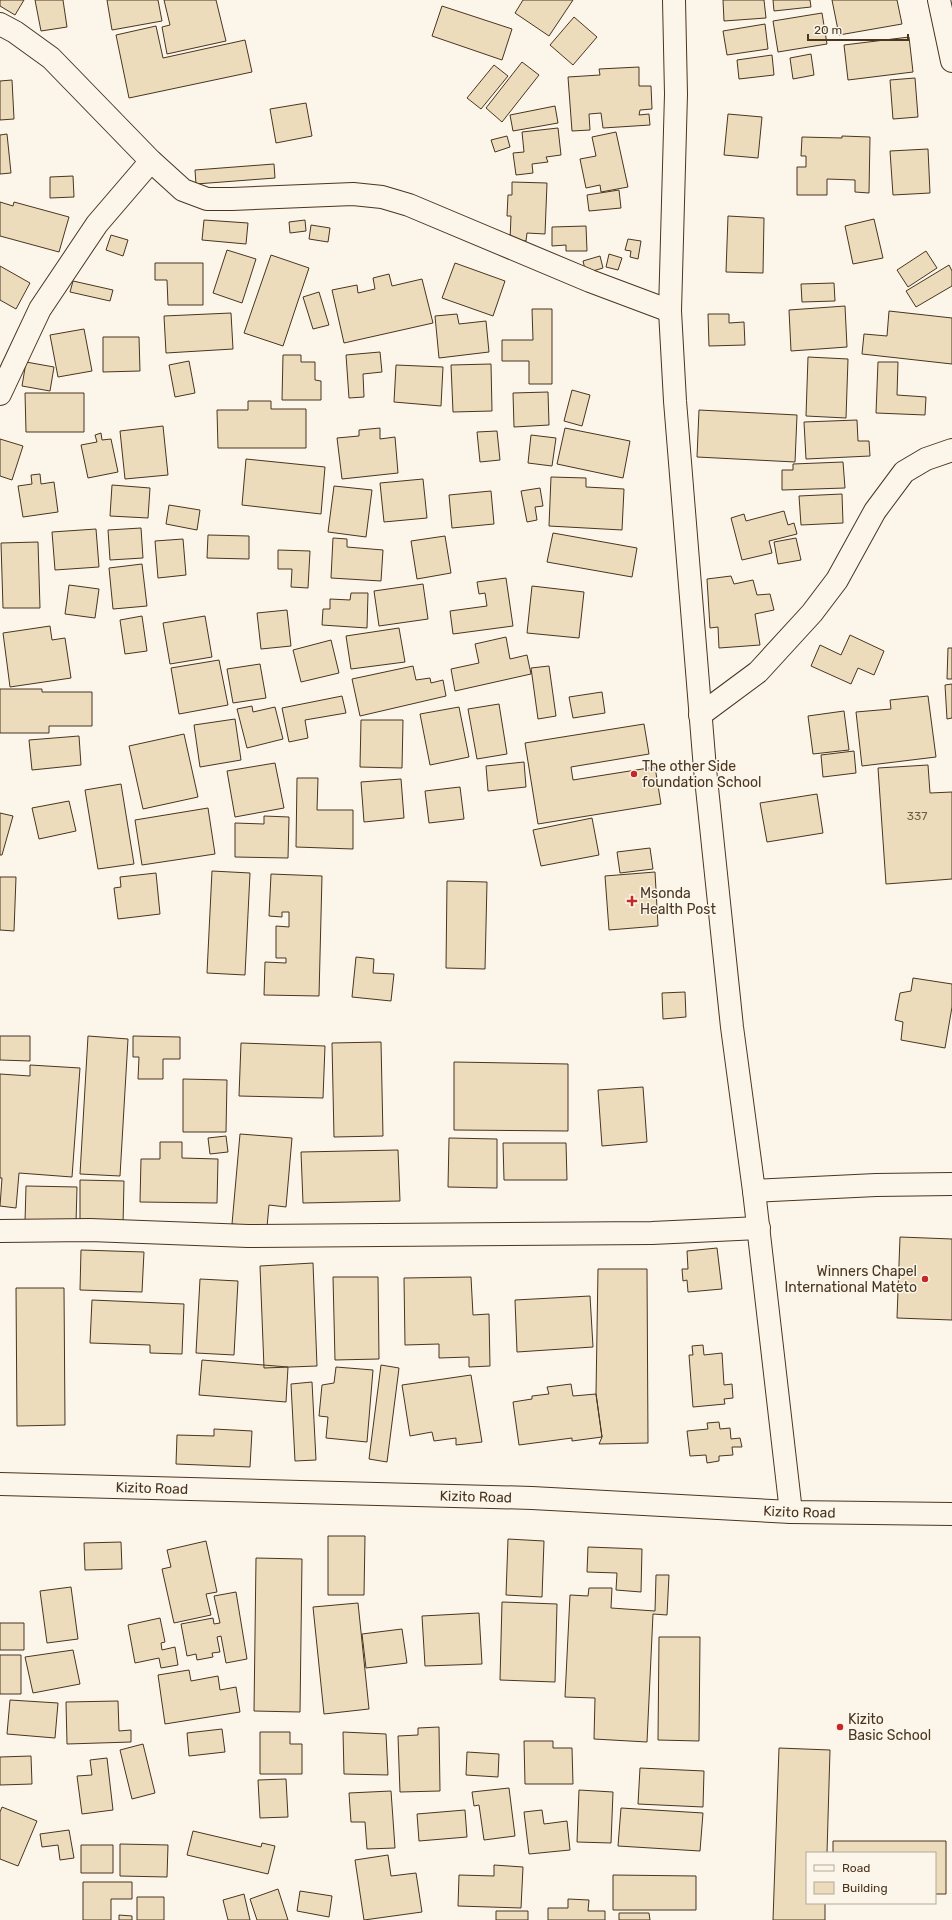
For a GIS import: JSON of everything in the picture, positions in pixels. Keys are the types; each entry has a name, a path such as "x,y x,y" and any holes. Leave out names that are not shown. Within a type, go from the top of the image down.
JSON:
{"street":[{"path":"674,0 676,94 670,311 676,416 700,715 732,1027 759,1228 791,1512"},
{"path":"939,0 952,61"},
{"path":"0,24 15,32 51,58 151,161 182,190 207,198 232,199 353,194 382,197 409,205 590,280 670,311"},
{"path":"0,394 40,309 97,224 151,161"},
{"path":"700,715 758,672 812,613 837,580 875,511 904,472 926,459 952,450"},
{"path":"754,1191 952,1184"},
{"path":"0,1231 90,1230 248,1236 652,1233 759,1228"},
{"name":"Kizito Road","path":"0,1484 532,1498 791,1512 952,1514"}],"building":[{"path":"0,0 24,0 15,15 0,6"},
{"path":"35,0 63,0 67,27 41,31"},
{"path":"107,0 158,0 162,21 112,30"},
{"path":"164,0 216,0 226,41 167,54 162,27 170,25"},
{"path":"523,0 573,0 549,36 515,13"},
{"path":"723,0 764,0 766,18 724,21"},
{"path":"773,0 810,0 811,7 774,11"},
{"path":"832,0 897,0 902,24 839,35"},
{"path":"442,6 512,29 502,60 432,36"},
{"path":"822,13 827,44 778,52 773,21"},
{"path":"574,17 597,37 573,65 550,45"},
{"path":"765,24 768,49 727,55 723,31"},
{"path":"156,26 163,58 245,40 252,72 129,98 116,35"},
{"path":"909,37 913,72 848,80 844,45"},
{"path":"811,54 814,75 793,79 790,58"},
{"path":"772,55 774,75 739,79 737,60"},
{"path":"522,62 539,75 502,122 486,108"},
{"path":"494,65 508,76 481,109 467,98"},
{"path":"639,67 639,86 651,86 652,109 640,110 639,115 649,114 650,125 603,128 601,113 589,114 590,130 572,131 568,77 600,75 599,69"},
{"path":"915,78 918,117 893,119 890,80"},
{"path":"12,80 14,119 0,120 0,81"},
{"path":"306,103 312,136 276,143 270,109"},
{"path":"555,106 558,123 513,131 510,115"},
{"path":"728,114 762,117 758,158 724,155"},
{"path":"558,128 561,155 546,157 548,162 532,164 533,173 516,175 513,153 524,152 522,132"},
{"path":"616,132 628,187 601,192 600,185 586,188 580,159 596,156 592,137"},
{"path":"7,134 11,173 0,174 0,135"},
{"path":"507,136 510,147 495,152 491,140"},
{"path":"842,136 870,137 869,193 855,192 855,180 827,179 827,195 797,195 797,167 806,167 806,156 801,156 802,137 842,138"},
{"path":"928,149 930,193 893,195 890,151"},
{"path":"274,164 275,178 196,184 195,170"},
{"path":"73,176 74,197 50,198 50,177"},
{"path":"512,182 547,183 545,234 527,233 526,241 510,240 511,216 507,216 508,195 512,195"},
{"path":"619,190 621,208 589,211 587,195"},
{"path":"0,202 13,206 14,202 69,217 59,252 0,236"},
{"path":"728,216 764,218 763,273 726,272"},
{"path":"874,219 883,258 853,264 845,226"},
{"path":"204,220 248,223 246,244 202,240"},
{"path":"305,220 306,231 290,233 289,222"},
{"path":"311,225 330,228 328,242 309,239"},
{"path":"586,226 587,251 566,251 566,245 552,246 552,227"},
{"path":"111,235 128,240 123,256 106,250"},
{"path":"628,239 641,241 638,259 630,257 631,251 625,250"},
{"path":"227,250 256,259 242,303 213,293"},
{"path":"926,251 937,268 908,287 897,270"},
{"path":"609,254 622,258 618,270 606,267"},
{"path":"271,255 309,268 283,346 244,333"},
{"path":"600,256 603,268 586,273 583,261"},
{"path":"155,263 203,263 203,305 168,305 167,280 155,280"},
{"path":"455,263 505,281 493,316 442,298"},
{"path":"949,265 952,271 952,286 916,307 906,291"},
{"path":"0,266 30,283 16,309 0,300"},
{"path":"389,274 392,286 422,279 433,323 344,343 332,290 357,285 358,293 375,289 373,278"},
{"path":"73,281 113,290 110,301 70,292"},
{"path":"834,283 835,301 802,302 801,284"},
{"path":"319,292 329,325 313,329 303,297"},
{"path":"845,306 847,347 791,351 789,310"},
{"path":"532,309 552,309 552,384 529,384 529,361 502,361 502,340 533,340"},
{"path":"889,311 952,318 952,364 862,354 864,334 887,336"},
{"path":"231,313 233,349 166,353 164,316"},
{"path":"457,314 459,324 486,321 489,352 439,358 435,316"},
{"path":"708,314 729,314 729,323 744,322 745,345 709,346"},
{"path":"84,329 92,371 58,377 50,335"},
{"path":"103,337 139,337 140,371 103,372"},
{"path":"380,352 382,372 363,374 364,397 349,398 346,355"},
{"path":"283,355 301,355 301,362 315,362 315,380 321,381 321,400 282,400"},
{"path":"808,357 848,359 846,418 806,416"},
{"path":"189,361 195,393 175,397 169,365"},
{"path":"26,362 54,367 50,391 22,386"},
{"path":"878,362 898,362 897,395 926,397 925,415 876,413"},
{"path":"491,364 492,411 453,412 451,365"},
{"path":"396,365 443,367 441,406 394,402"},
{"path":"572,390 590,395 582,426 564,421"},
{"path":"548,392 549,425 514,427 513,393"},
{"path":"25,393 84,393 84,432 26,432"},
{"path":"248,401 271,401 271,409 306,409 306,448 218,448 217,410 248,410"},
{"path":"699,410 797,415 795,462 697,457"},
{"path":"857,420 858,441 869,441 870,456 806,459 804,422"},
{"path":"163,426 168,475 125,479 120,431"},
{"path":"380,428 380,439 395,437 398,473 342,479 337,438 359,436 359,430"},
{"path":"565,428 630,441 623,478 557,464"},
{"path":"497,431 500,460 480,462 477,432"},
{"path":"101,433 102,440 111,439 118,472 88,478 81,445 97,442 95,435"},
{"path":"531,435 556,438 552,466 528,463"},
{"path":"0,439 23,446 12,480 0,476"},
{"path":"246,459 325,467 321,514 242,505"},
{"path":"843,462 845,488 782,490 782,470 793,470 793,464"},
{"path":"40,474 41,484 54,482 58,512 23,517 18,486 32,484 31,475"},
{"path":"551,477 586,478 586,487 624,489 622,530 549,526"},
{"path":"423,479 427,518 384,522 380,483"},
{"path":"112,485 150,488 148,518 110,516"},
{"path":"334,486 372,490 366,537 328,532"},
{"path":"540,488 543,506 535,507 537,520 527,522 521,491"},
{"path":"491,491 494,524 452,528 449,495"},
{"path":"842,494 843,523 801,525 799,496"},
{"path":"169,505 200,510 197,530 166,524"},
{"path":"784,511 788,525 794,523 797,534 769,541 772,553 742,560 731,518 744,514 746,521"},
{"path":"141,528 143,558 110,560 108,530"},
{"path":"96,529 99,567 55,570 52,532"},
{"path":"553,533 637,548 632,577 547,562"},
{"path":"208,535 249,536 249,559 207,558"},
{"path":"445,536 451,573 417,579 411,541"},
{"path":"333,538 347,539 347,547 383,550 381,581 331,578"},
{"path":"796,538 801,560 778,564 774,542"},
{"path":"183,539 186,575 158,578 155,541"},
{"path":"38,542 40,608 3,608 1,543"},
{"path":"278,550 310,551 308,588 291,587 292,569 278,569"},
{"path":"142,564 147,606 113,609 109,568"},
{"path":"731,576 734,584 753,580 757,595 770,594 774,610 755,614 760,645 719,648 718,627 710,628 707,579"},
{"path":"506,578 513,626 453,634 450,611 487,606 485,593 479,594 477,582"},
{"path":"423,584 428,619 379,626 374,591"},
{"path":"69,585 99,589 95,618 65,614"},
{"path":"532,586 584,592 579,638 527,633"},
{"path":"351,593 368,593 367,628 322,625 323,609 330,609 330,599 350,600"},
{"path":"287,610 291,646 261,649 257,613"},
{"path":"142,616 147,651 125,654 120,620"},
{"path":"205,616 212,657 170,664 163,623"},
{"path":"50,626 52,640 65,638 71,678 10,687 3,633"},
{"path":"399,628 405,662 351,669 346,636"},
{"path":"850,635 884,651 874,675 858,668 851,684 811,666 820,645 841,655"},
{"path":"506,637 510,659 527,655 531,674 455,691 451,669 479,663 475,644"},
{"path":"331,640 339,673 301,682 293,650"},
{"path":"948,648 952,648 952,679 947,679"},
{"path":"219,660 228,705 179,714 171,668"},
{"path":"260,664 266,698 233,703 227,669"},
{"path":"413,666 416,680 430,678 431,683 443,680 446,696 360,716 352,679"},
{"path":"549,666 556,716 538,719 531,668"},
{"path":"952,684 952,718 947,719 945,685"},
{"path":"0,689 42,689 42,692 92,692 92,726 49,726 49,733 0,733"},
{"path":"602,692 605,713 573,718 569,697"},
{"path":"342,696 346,713 305,720 308,738 289,742 282,708"},
{"path":"928,696 936,757 862,766 856,712 891,709 890,700"},
{"path":"499,704 507,754 477,759 468,709"},
{"path":"252,706 253,712 275,707 283,739 247,748 237,709"},
{"path":"459,707 469,757 430,765 420,714"},
{"path":"844,711 849,750 813,754 808,716"},
{"path":"235,719 241,760 200,767 194,725"},
{"path":"361,720 403,720 402,768 360,767"},
{"name":"The other Side foundation School","path":"644,724 649,754 571,767 573,780 655,767 661,804 538,824 525,743"},
{"path":"184,734 198,797 143,809 129,746"},
{"path":"79,736 81,765 32,770 29,740"},
{"path":"854,751 856,773 823,777 821,755"},
{"path":"524,762 526,787 488,791 486,766"},
{"path":"275,763 284,808 235,817 227,771"},
{"path":"928,765 930,793 952,792 952,879 886,884 878,768"},
{"path":"297,778 318,778 317,810 353,810 353,849 296,847"},
{"path":"401,779 404,818 364,822 361,782"},
{"path":"121,784 134,864 98,869 85,790"},
{"path":"460,787 464,819 429,823 425,791"},
{"path":"817,794 823,833 767,842 760,803"},
{"path":"69,801 76,831 39,839 32,808"},
{"path":"208,808 215,854 142,865 135,820"},
{"path":"0,813 13,816 2,855 0,855"},
{"path":"264,816 289,817 288,858 235,857 235,823 264,824"},
{"path":"592,818 599,855 541,866 533,830"},
{"path":"650,848 653,869 620,873 617,852"},
{"path":"212,871 250,873 245,975 207,973"},
{"name":"Msonda Health Post","path":"655,872 658,926 609,930 605,876"},
{"path":"156,873 160,914 118,919 114,888 121,887 120,877"},
{"path":"271,874 322,876 319,996 264,995 265,962 286,963 286,958 276,958 276,926 289,927 289,912 282,912 282,917 269,916"},
{"path":"0,877 16,877 14,931 0,930"},
{"path":"447,881 487,882 485,969 446,968"},
{"path":"356,957 374,959 373,973 394,974 391,1001 352,997"},
{"path":"913,978 952,984 952,1007 945,1048 901,1040 903,1022 895,1020 900,993 911,991"},
{"path":"685,992 686,1017 663,1019 662,993"},
{"path":"0,1036 30,1036 30,1061 0,1060"},
{"path":"88,1036 128,1039 120,1176 80,1174"},
{"path":"133,1036 180,1037 180,1059 163,1059 163,1079 138,1079 139,1057 133,1057"},
{"path":"381,1042 383,1136 334,1137 332,1043"},
{"path":"241,1043 325,1046 323,1098 239,1096"},
{"path":"454,1062 568,1064 568,1131 454,1130"},
{"path":"30,1065 80,1068 72,1177 19,1173 16,1208 0,1206 2,1178 0,1178 0,1074 30,1076"},
{"path":"183,1079 227,1080 226,1132 183,1132"},
{"path":"643,1087 647,1142 602,1146 598,1090"},
{"path":"240,1134 292,1138 286,1207 269,1205 267,1227 232,1224"},
{"path":"226,1136 228,1152 210,1154 208,1138"},
{"path":"449,1138 497,1139 497,1188 448,1187"},
{"path":"160,1142 182,1142 182,1158 218,1159 217,1203 140,1202 141,1159 160,1159"},
{"path":"503,1143 566,1143 567,1180 504,1180"},
{"path":"398,1150 400,1201 303,1203 301,1152"},
{"path":"80,1180 124,1181 123,1225 80,1224"},
{"path":"26,1186 77,1187 76,1223 25,1222"},
{"name":"Winners Chapel International Mateto","path":"900,1237 952,1239 952,1320 897,1318"},
{"path":"717,1248 722,1289 688,1292 687,1280 683,1281 682,1269 688,1269 687,1251"},
{"path":"81,1250 144,1252 142,1292 80,1290"},
{"path":"313,1263 317,1366 264,1368 260,1266"},
{"path":"598,1269 647,1269 648,1443 599,1444 602,1437 596,1394"},
{"path":"333,1277 378,1277 379,1359 335,1360"},
{"path":"471,1277 473,1315 489,1314 490,1366 469,1367 469,1357 439,1358 439,1344 405,1345 404,1278"},
{"path":"200,1279 238,1281 234,1355 196,1353"},
{"path":"16,1288 64,1288 65,1425 17,1426"},
{"path":"590,1296 593,1347 517,1352 515,1300"},
{"path":"92,1300 184,1304 182,1354 150,1353 150,1345 90,1343"},
{"path":"703,1345 704,1355 722,1353 724,1385 732,1384 733,1398 724,1399 725,1404 693,1407 689,1355 693,1355 692,1346"},
{"path":"202,1360 288,1367 286,1402 199,1395"},
{"path":"381,1365 399,1368 387,1462 369,1459"},
{"path":"336,1367 373,1370 367,1442 326,1438 328,1417 319,1416 322,1385 334,1383"},
{"path":"471,1375 482,1442 456,1445 456,1438 434,1441 432,1432 410,1436 402,1385"},
{"path":"312,1382 316,1460 295,1461 291,1384"},
{"path":"571,1384 573,1396 596,1394 602,1437 572,1441 572,1438 519,1445 513,1402 532,1399 532,1396 549,1394 547,1387"},
{"path":"719,1422 720,1429 730,1428 731,1439 740,1438 742,1447 732,1447 733,1455 719,1456 719,1461 707,1463 706,1455 690,1456 687,1431 708,1429 707,1423"},
{"path":"214,1429 252,1431 250,1467 176,1464 177,1435 214,1436"},
{"path":"328,1536 365,1536 364,1595 328,1595"},
{"path":"508,1539 544,1541 542,1597 506,1595"},
{"path":"206,1541 217,1592 206,1594 211,1615 174,1623 162,1569 171,1567 167,1550"},
{"path":"121,1542 122,1569 85,1570 84,1543"},
{"path":"588,1547 642,1549 641,1592 616,1590 617,1573 587,1572"},
{"path":"256,1558 302,1559 300,1712 254,1711"},
{"path":"656,1575 669,1575 667,1615 653,1614 647,1742 594,1739 595,1698 565,1697 570,1595 588,1596 589,1588 612,1588 611,1608 655,1611"},
{"path":"71,1587 78,1639 47,1643 40,1591"},
{"path":"236,1592 247,1659 226,1663 221,1636 217,1637 220,1652 212,1653 213,1657 197,1660 196,1654 187,1656 181,1624 213,1618 214,1624 220,1623 214,1596"},
{"path":"502,1602 557,1604 555,1682 500,1680"},
{"path":"358,1603 369,1709 324,1714 313,1607"},
{"path":"479,1613 482,1664 425,1666 422,1616"},
{"path":"160,1618 165,1642 161,1643 162,1650 175,1647 178,1665 161,1668 159,1658 135,1663 128,1625"},
{"path":"0,1623 24,1623 24,1650 0,1650"},
{"path":"402,1629 407,1663 366,1668 362,1634"},
{"path":"659,1637 700,1637 699,1741 658,1740"},
{"path":"73,1650 80,1684 33,1693 25,1657"},
{"path":"0,1655 21,1655 21,1694 0,1694"},
{"path":"189,1670 191,1681 218,1676 220,1690 236,1687 240,1712 165,1724 158,1675"},
{"path":"10,1700 58,1703 55,1738 7,1734"},
{"path":"118,1701 119,1731 131,1730 131,1742 67,1744 66,1702"},
{"path":"439,1727 440,1791 400,1792 398,1736 418,1735 418,1728"},
{"path":"222,1729 225,1752 189,1756 187,1733"},
{"path":"260,1732 290,1732 290,1744 302,1744 302,1774 260,1774"},
{"path":"343,1732 386,1734 388,1775 344,1774"},
{"path":"524,1741 553,1741 553,1748 572,1748 573,1784 525,1784"},
{"path":"143,1744 155,1793 132,1799 120,1750"},
{"path":"779,1748 830,1750 827,1852 806,1852 806,1904 825,1904 825,1920 773,1920"},
{"path":"467,1752 499,1754 498,1777 466,1775"},
{"path":"31,1756 32,1784 0,1785 0,1757"},
{"path":"107,1758 113,1810 82,1814 77,1776 92,1775 90,1760"},
{"path":"640,1768 704,1771 703,1807 638,1804"},
{"path":"286,1779 288,1817 260,1818 258,1780"},
{"path":"509,1788 515,1836 484,1840 479,1805 474,1806 472,1792"},
{"path":"579,1790 613,1792 611,1843 577,1842"},
{"path":"391,1791 395,1848 367,1849 365,1822 351,1822 349,1793"},
{"path":"2,1807 37,1821 18,1866 0,1859 0,1812"},
{"path":"621,1808 703,1813 700,1851 618,1846"},
{"path":"465,1810 467,1837 419,1841 417,1814"},
{"path":"542,1810 544,1824 567,1821 570,1850 529,1854 524,1812"},
{"path":"69,1830 74,1858 60,1860 58,1845 42,1847 40,1834"},
{"path":"193,1831 261,1847 262,1843 275,1846 268,1874 187,1855"},
{"path":"833,1841 946,1841 946,1894 936,1894 936,1852 833,1852"},
{"path":"120,1844 168,1845 167,1877 120,1876"},
{"path":"81,1845 113,1845 113,1873 81,1873"},
{"path":"388,1855 391,1876 416,1873 422,1912 364,1920 355,1860"},
{"path":"494,1865 523,1867 521,1908 458,1906 459,1875 494,1876"},
{"path":"613,1875 696,1876 696,1910 613,1910"},
{"path":"83,1882 132,1882 132,1899 111,1899 111,1920 83,1920"},
{"path":"278,1889 288,1920 257,1920 250,1899"},
{"path":"300,1891 332,1896 329,1917 297,1911"},
{"path":"244,1894 250,1920 228,1920 223,1900"},
{"path":"137,1897 164,1897 164,1920 137,1920"},
{"path":"568,1899 589,1900 588,1911 605,1911 605,1920 548,1920 548,1908 568,1908"},
{"path":"496,1911 528,1911 528,1920 496,1920"},
{"path":"619,1913 649,1913 650,1920 619,1920"},
{"path":"119,1915 132,1916 132,1920 119,1920"}],"place":[{"name":"The other Side foundation School","path":"634,774"},
{"name":"Msonda Health Post","path":"632,901"},
{"name":"Winners Chapel International Mateto","path":"925,1279"},
{"name":"Kizito Basic School","path":"840,1727"}]}
